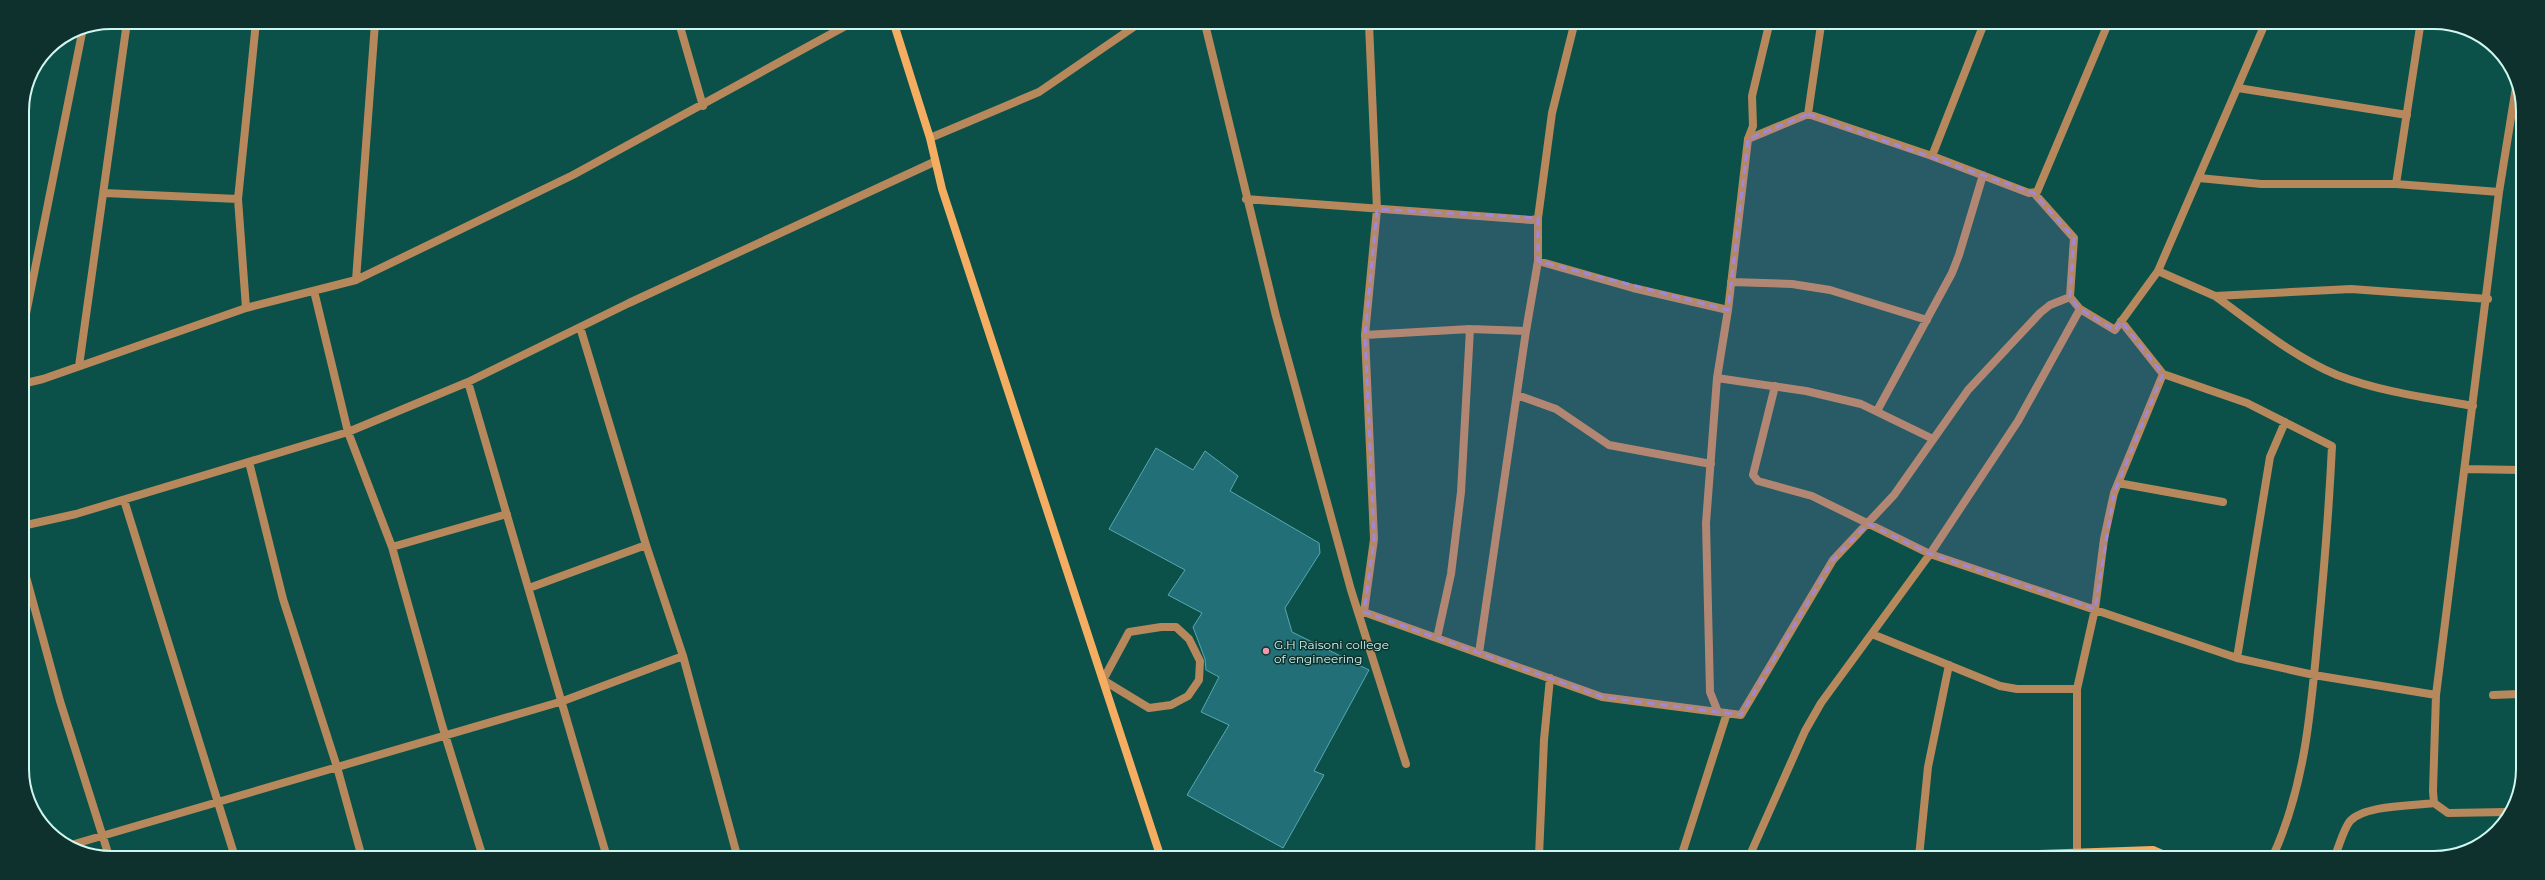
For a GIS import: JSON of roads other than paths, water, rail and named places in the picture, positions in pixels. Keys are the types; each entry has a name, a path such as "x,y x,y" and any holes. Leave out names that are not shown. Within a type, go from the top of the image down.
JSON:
{"street":[{"path":"79,366 126,29"},
{"path":"246,308 238,199 255,29"},
{"path":"356,280 374,29"},
{"path":"681,29 703,106"},
{"path":"29,382 246,308 356,280 573,175 703,106 842,29"},
{"path":"896,29 930,138 934,162 1158,851"},
{"path":"930,138 1039,92 1131,29"},
{"path":"1206,29 1246,199 1361,611 1406,764"},
{"path":"1361,611 1374,539 1366,335 1377,209 1369,29"},
{"path":"1478,653 1526,331 1538,261 1538,218 1552,113 1573,29"},
{"path":"1718,712 1710,692 1706,523 1710,464 1717,378 1728,310 1748,139 1752,126 1752,96 1768,29"},
{"path":"1808,114 1820,29"},
{"path":"1932,156 1981,29"},
{"path":"2034,193 2041,188 2106,29"},
{"path":"1748,139 1808,114 1932,156 2034,193 2074,238 2070,297 2080,309 2115,330 2158,271 2263,29"},
{"path":"2396,184 2420,29"},
{"path":"29,299 82,34"},
{"path":"2238,88 2407,115"},
{"path":"2434,803 2436,695 2488,299 2499,192 2514,97"},
{"path":"29,524 76,514 348,432 468,382 580,327 934,162"},
{"path":"1877,411 1927,320 1959,255 1983,175"},
{"path":"2199,178 2260,184 2396,184 2499,192"},
{"path":"104,193 238,199"},
{"path":"1246,199 1377,209 1538,218"},
{"path":"1538,261 1633,288 1728,310"},
{"path":"2158,271 2215,296 2283,346 2336,374 2394,392 2473,406"},
{"path":"1731,282 1810,286 1830,290 1927,320"},
{"path":"2215,296 2351,289 2488,299"},
{"path":"314,291 348,432 392,547 445,735 481,851"},
{"path":"1361,611 1602,697 1742,715 1833,560 1894,495 1968,390 2040,313 2050,305 2070,297"},
{"path":"1752,851 1805,731 1821,703 1930,554 2018,421 2080,309"},
{"path":"2121,321 2163,374 2248,403 2332,446 2329,512 2310,722 2299,781 2275,851"},
{"path":"580,327 646,545 683,656 736,851"},
{"path":"1366,335 1470,328 1526,331"},
{"path":"1437,638 1451,574 1461,492 1470,328"},
{"path":"2077,851 2077,689 2095,609 2104,539 2118,483 2163,374"},
{"path":"1717,378 1775,386 1840,399 1877,411 1933,439"},
{"path":"468,382 563,701 584,781 605,851"},
{"path":"1775,386 1753,478 1812,496 1930,554 2237,658 2314,675 2436,695"},
{"path":"1517,395 1556,409 1609,445 1710,464"},
{"path":"2237,658 2270,457 2285,422"},
{"path":"249,462 283,599 336,767 360,851"},
{"path":"2465,469 2516,470"},
{"path":"2118,483 2223,502"},
{"path":"124,500 233,851"},
{"path":"392,547 507,514"},
{"path":"529,588 646,545"},
{"path":"29,588 60,701 107,851"},
{"path":"1160,627 1176,628 1189,639 1200,661 1199,680 1188,696 1171,705 1149,708 1103,680 1129,632 1160,627"},
{"path":"1872,634 2008,688 2077,689"},
{"path":"77,843 563,701 683,656"},
{"path":"1920,851 1928,767 1949,665"},
{"path":"1539,851 1544,740 1550,678"},
{"path":"2493,695 2516,694"},
{"path":"1683,851 1728,713"},
{"path":"2337,851 2350,822 2359,814 2370,810 2434,803 2448,813 2504,812"},
{"path":"2128,851 2155,851"}],"place":[{"name":"G.H Raisoni college of engineering","path":"1266,651"}]}
